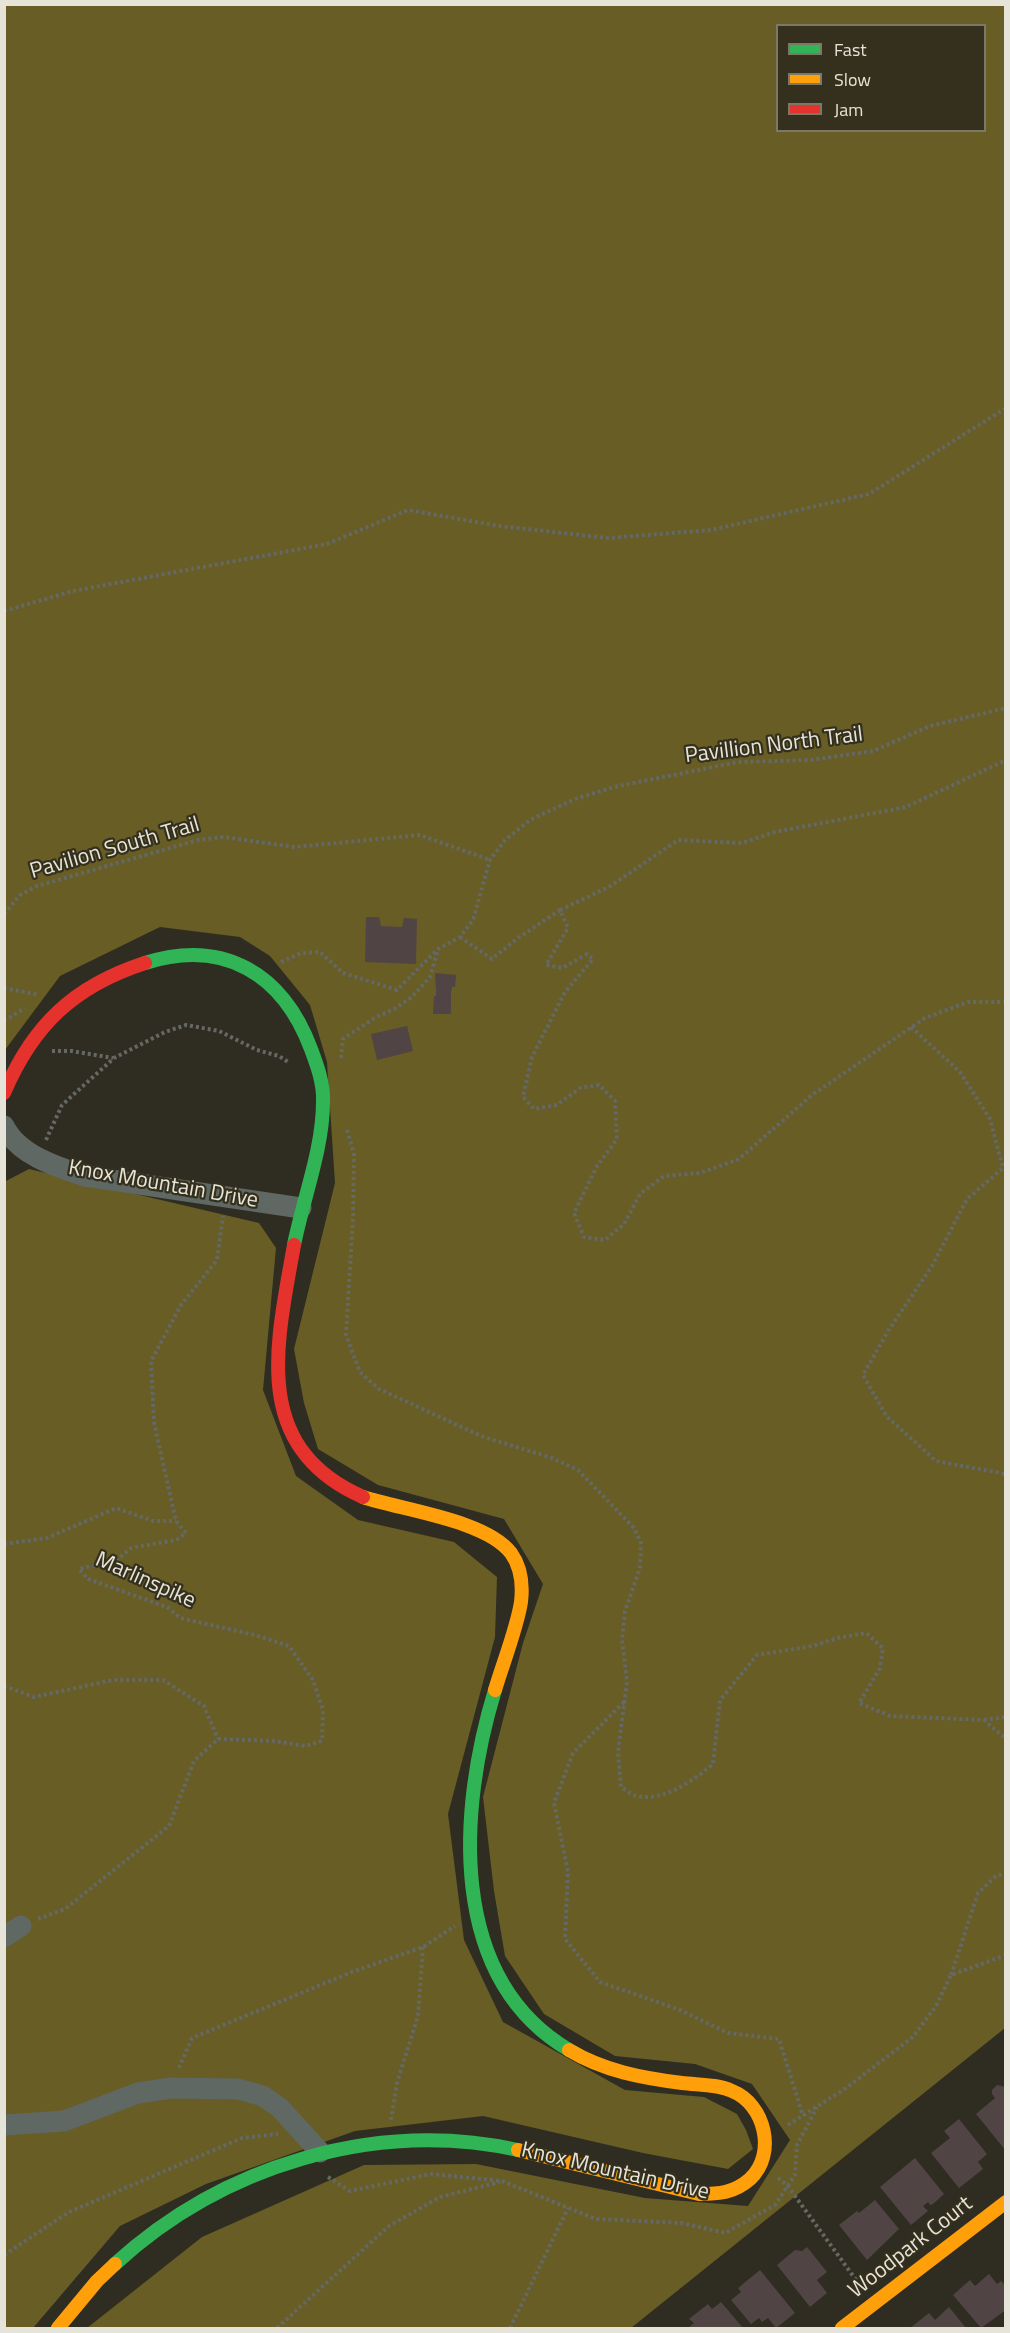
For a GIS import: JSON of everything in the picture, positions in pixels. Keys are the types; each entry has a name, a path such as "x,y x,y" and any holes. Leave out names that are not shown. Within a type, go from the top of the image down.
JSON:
{"street":[{"path":"4,1093 24,1052 48,1019 70,999 94,983 121,970 177,957 205,956 234,960 258,973 280,992 291,1007 301,1024 322,1086 322,1120 301,1208 277,1349 275,1372 284,1417 307,1457 342,1487 363,1497 451,1521 492,1537 508,1548 519,1564 522,1574 521,1602 480,1746 473,1787 470,1828 471,1870 482,1938 500,1980 521,2011 562,2047 587,2061 612,2071 734,2091 748,2101 760,2114 766,2140 761,2165"},
{"name":"Knox Mountain Drive","path":"4,1126 12,1138 34,1155 59,1168 85,1176 301,1208"},
{"path":"4,2125 64,2121 138,2093 171,2088 238,2089 263,2096 280,2108 320,2152"},
{"name":"Knox Mountain Drive","path":"58,2328 101,2276 135,2245 172,2217 211,2193 253,2173 320,2152 387,2141 433,2140 479,2143 525,2151 708,2195 735,2190 750,2180 761,2165"},
{"name":"Woodpark Court","path":"842,2328 1005,2202"}],"path":[{"path":"4,611 73,591 327,544 408,510 500,526 608,538 711,530 869,494 1005,408"},
{"name":"Pavillion North Trail","path":"460,937 473,920 490,860 505,840 530,820 574,799 614,787 738,762 811,760 873,751 930,726 1005,708"},
{"path":"258,973 301,953 320,952 343,973 397,990 438,949 460,937 492,959 518,938 560,910 609,887 678,840 742,843 775,832 906,807 1005,760"},
{"name":"Pavilion South Trail","path":"4,914 20,896 37,886 198,840 224,837 294,847 420,835 490,860"},
{"path":"560,910 568,928 546,965 562,968 587,954 592,959 566,992 532,1057 523,1097 534,1109 557,1105 580,1088 599,1085 615,1101 617,1139 597,1166 574,1213 584,1237 605,1240 624,1224 640,1194 664,1176 700,1173 738,1159 812,1095 925,1018 969,1002 1005,1002"},
{"path":"340,1061 344,1039 376,1017 412,997 430,977 438,949"},
{"path":"43,1144 50,1135 62,1105 114,1058 186,1024 219,1031 257,1050 279,1056 295,1067"},
{"path":"911,1027 960,1072 990,1119 1003,1168 967,1199 933,1266 888,1331 863,1375 887,1416 936,1461 1005,1474"},
{"path":"24,1052 72,1051 114,1058"},
{"path":"346,1126 354,1154 354,1218 346,1335 360,1372 380,1389 481,1436 552,1458 578,1470 634,1528 640,1544 640,1568 625,1611 622,1640 627,1682 618,1752 621,1786 636,1796 662,1794 688,1784 713,1764 720,1700 757,1655 813,1646 837,1638 866,1633 883,1648 880,1668 859,1703 890,1716 984,1720 1005,1717"},
{"name":"Marlinspike","path":"218,1739 275,1741 305,1746 322,1740 323,1710 313,1680 289,1646 255,1635 180,1618 167,1607 88,1579 79,1569 117,1560 131,1548 176,1540 186,1533 176,1521 154,1424 151,1361 181,1305 217,1260 226,1198"},
{"path":"4,1544 47,1538 116,1508 153,1521 176,1521"},
{"path":"4,1686 34,1697 113,1680 163,1680 204,1706 218,1739 194,1761 169,1826 65,1909 13,1931"},
{"path":"624,1701 573,1754 554,1803 568,1872 565,1939 600,1982 680,2010 728,2032 779,2039 803,2116"},
{"path":"984,1720 1005,1739"},
{"path":"766,2140 846,2088 913,2037 936,2006 951,1975 978,1893 996,1876 1005,1873"},
{"path":"171,2088 192,2038 342,1976 423,1947 476,1911"},
{"path":"387,2141 397,2083 418,2016 423,1947"},
{"path":"951,1975 1005,1955"},
{"path":"4,2254 69,2212 242,2138 301,2131"},
{"path":"761,2165 787,2185 873,2304"},
{"path":"277,2328 389,2226 440,2198 502,2181"},
{"path":"510,2328 568,2208"}],"shaded area":[{"path":"5,5 1005,5 1005,2028 631,2328 87,2328 202,2237 364,2165 476,2164 645,2198 748,2206 790,2140 752,2084 695,2064 615,2056 544,2014 505,1956 494,1891 483,1797 523,1643 543,1584 504,1519 378,1485 318,1449 304,1403 294,1349 335,1183 327,1062 310,1005 270,956 240,937 160,927 60,976 5,1050"},
{"path":"29,1169 259,1223 276,1248 263,1390 296,1476 358,1520 454,1542 497,1577 495,1637 448,1814 464,1940 503,2022 625,2090 704,2097 737,2114 753,2149 728,2169 643,2153 483,2116 355,2131 206,2184 120,2226 33,2328 5,2328 4,1182"}],"building":[{"path":"366,917 379,917 381,926 402,927 404,918 417,919 416,964 365,962"},
{"path":"435,973 456,975 455,987 452,987 451,992 451,1014 433,1014 434,996 436,996"},
{"path":"407,1026 413,1051 377,1060 371,1034"},
{"path":"997,2085 1006,2087 1006,2151 976,2114 995,2098 992,2090"},
{"path":"959,2119 987,2154 978,2162 983,2169 959,2188 931,2153 950,2138 944,2131"},
{"path":"915,2158 944,2194 933,2204 930,2205 928,2202 923,2206 928,2211 911,2225 880,2187"},
{"path":"875,2200 899,2229 867,2260 839,2225"},
{"path":"807,2247 827,2272 817,2280 827,2293 810,2307 777,2265 795,2250 802,2251"},
{"path":"760,2270 795,2313 776,2328 768,2318 762,2322 759,2318 751,2324 731,2300 741,2292 738,2288"},
{"path":"989,2274 997,2284 1001,2281 1006,2286 1006,2310 981,2328 953,2295 970,2280 975,2286"},
{"path":"721,2302 743,2328 688,2328 694,2323 689,2319 708,2304 712,2309"},
{"path":"949,2307 966,2328 910,2328 929,2313 935,2320"}],"traffic: fast":[{"path":"145,963 174,956 200,955 225,959 247,968 267,982 284,1000 299,1023 318,1068 323,1102 320,1138 294,1245"},
{"path":"495,1690 483,1736 474,1786 470,1837 472,1887 482,1935 500,1980 529,2018 569,2050"},
{"path":"115,2264 157,2230 203,2200 252,2177 303,2159 355,2147 409,2141 464,2142 518,2150"}],"traffic: slow":[{"path":"363,1497 463,1524 483,1532 511,1553 521,1576 521,1602 495,1690"},
{"path":"518,2150 699,2194 732,2190 744,2184 758,2169 763,2157 764,2130 753,2107 743,2097 720,2087 638,2076 596,2063 569,2050"},
{"path":"842,2328 1006,2202"},
{"path":"58,2328 97,2281 115,2264"}],"traffic: jam":[{"path":"4,1093 28,1047 59,1011 97,983 145,963"},
{"path":"294,1245 278,1354 279,1389 287,1421 302,1450 327,1476 363,1497"}]}
